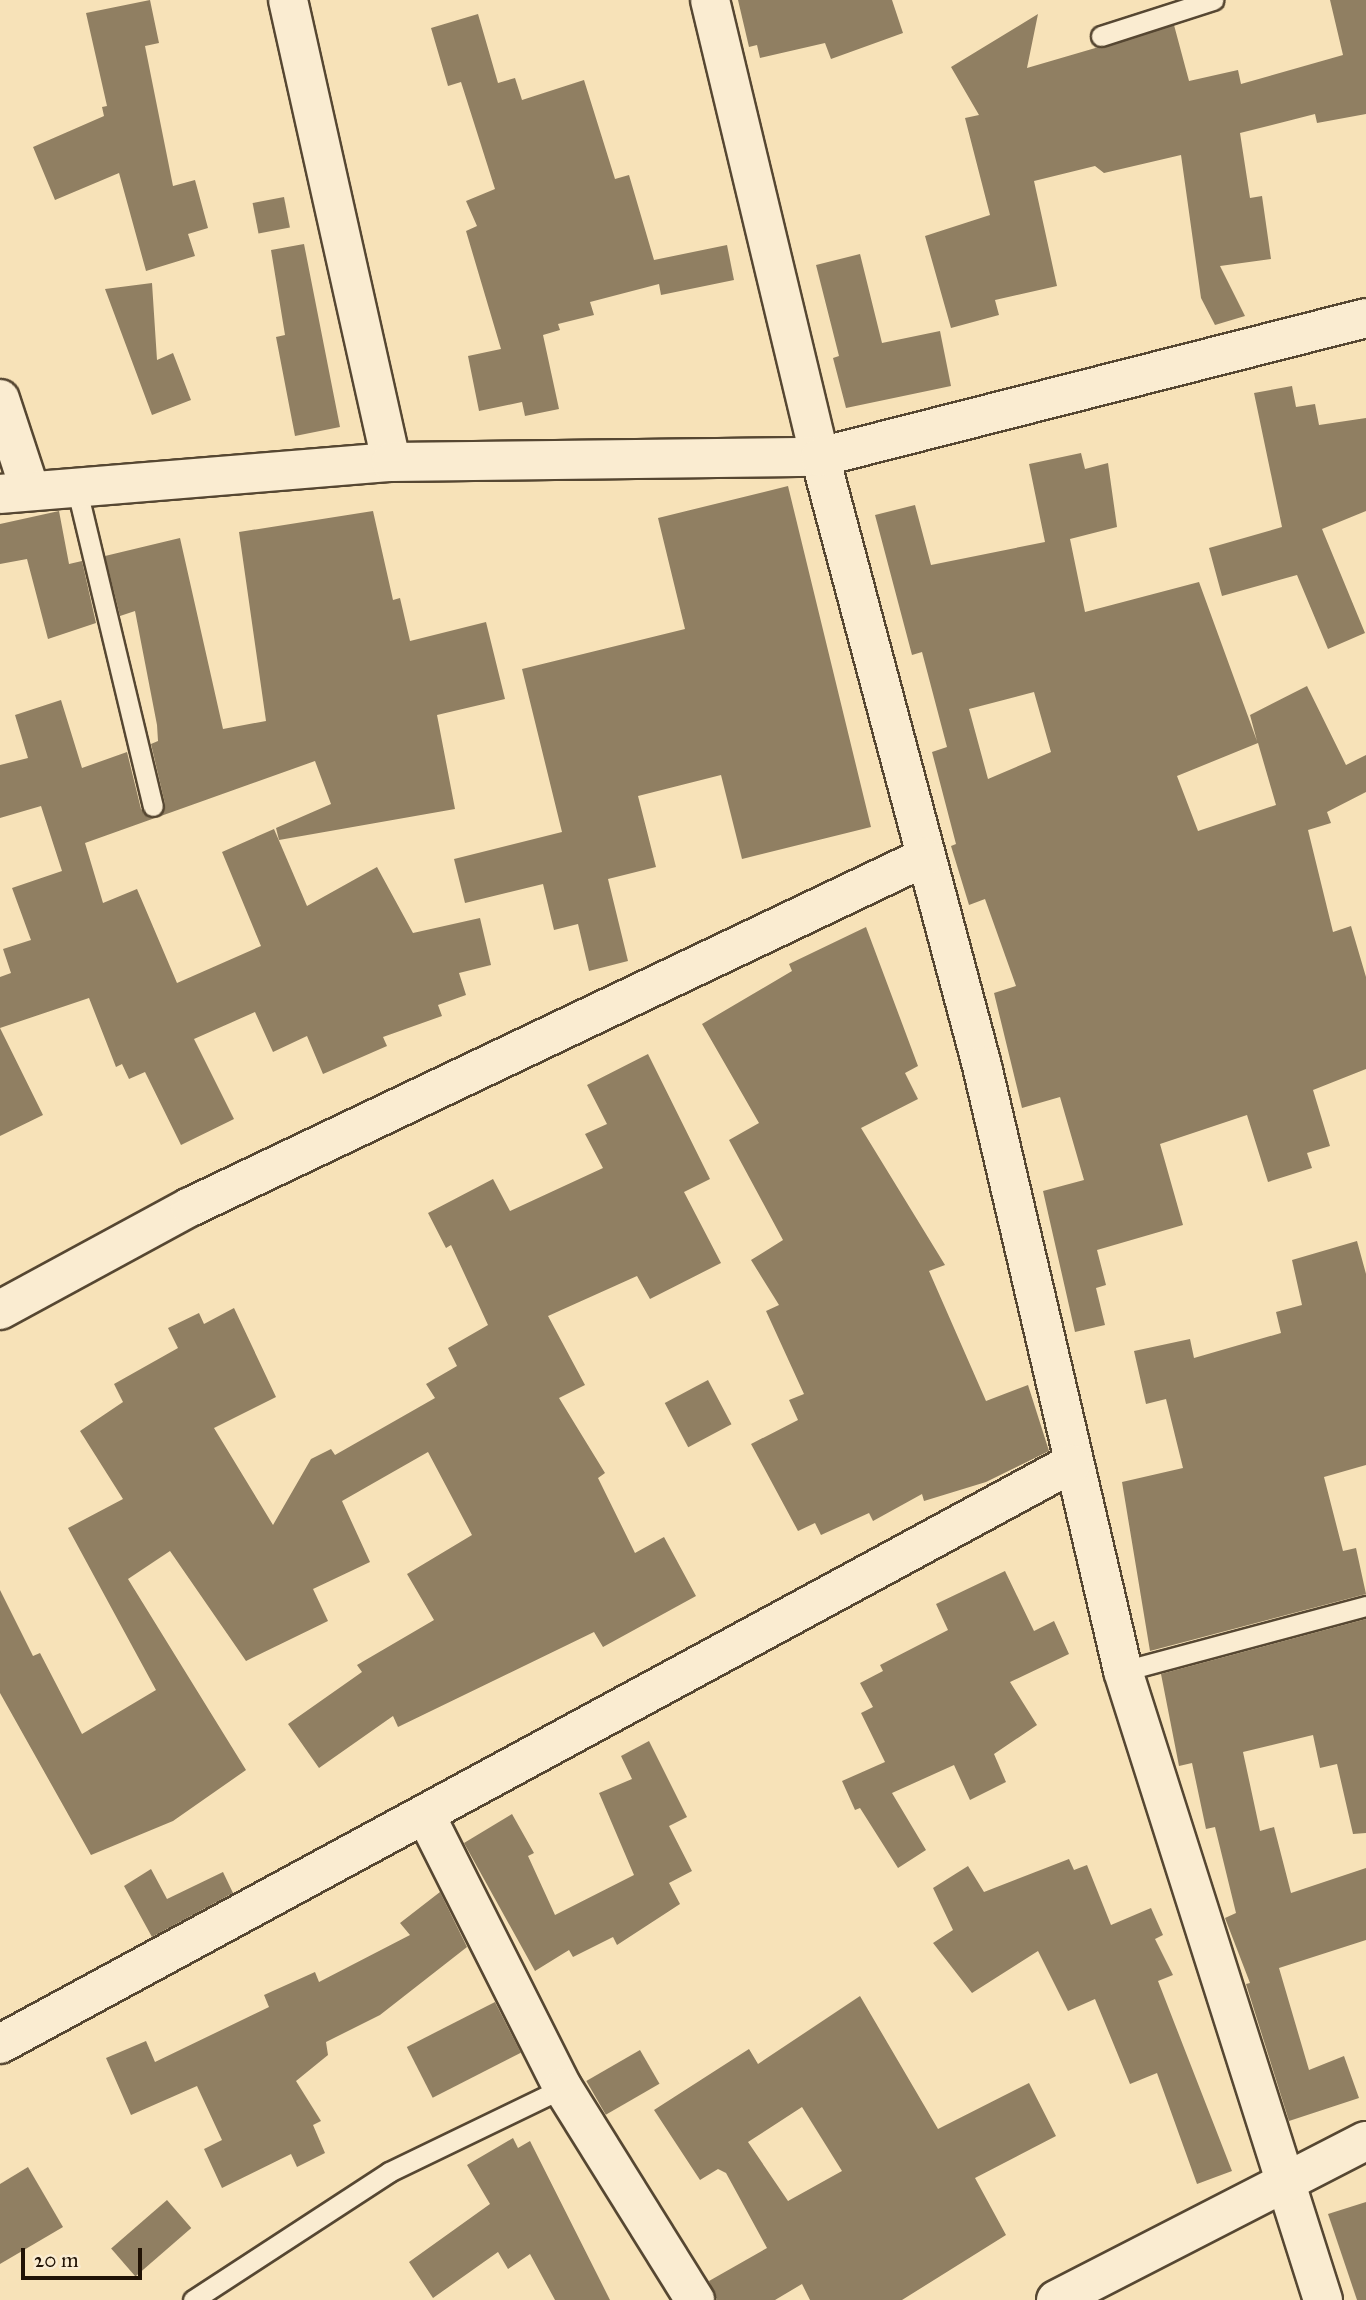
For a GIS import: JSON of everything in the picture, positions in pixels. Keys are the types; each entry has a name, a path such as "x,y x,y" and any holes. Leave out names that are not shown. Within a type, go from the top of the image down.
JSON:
{"street":[{"path":"288,0 391,462"},
{"path":"710,0 820,457 982,1066 1071,1464 1123,1671 1282,2184 1323,2300"},
{"path":"0,399 15,492 391,462 820,457 1366,318"},
{"path":"0,1310 190,1207 925,856"},
{"path":"0,2044 1071,1464"},
{"path":"425,1814 564,2088 695,2300"},
{"path":"1056,2300 1366,2141"}],"lane":[{"path":"1101,36 1213,0"},
{"path":"76,486 153,806"},
{"path":"1123,1671 1366,1606"},
{"path":"193,2300 388,2172 564,2088"}],"building":[{"path":"150,0 159,43 145,46 173,186 195,180 208,228 188,234 195,256 146,271 119,173 55,200 33,147 104,116 102,107 107,106 86,13"},
{"path":"738,0 892,0 903,33 831,59 825,43 760,58 757,45 749,47"},
{"path":"1330,0 1366,0 1366,114 1317,123 1315,114 1240,133 1250,198 1262,196 1271,259 1220,266 1245,316 1215,325 1201,298 1181,155 1104,173 1095,166 1034,181 1057,286 995,300 999,315 951,328 925,236 990,215 965,118 979,115 951,67 1038,14 1027,68 1174,25 1189,81 1238,70 1241,84 1343,55"},
{"path":"478,14 498,83 515,78 522,100 584,80 615,179 629,175 654,260 727,245 734,280 661,295 659,284 590,302 594,315 558,324 560,330 543,335 559,409 525,416 522,402 479,411 468,356 501,349 466,231 477,226 466,201 495,189 461,82 448,86 431,28"},
{"path":"284,197 290,227 259,234 253,203"},
{"path":"304,244 340,427 295,436 276,337 285,335 271,250"},
{"path":"860,254 882,343 940,331 951,386 846,408 833,358 839,356 816,265"},
{"path":"152,283 157,360 173,353 191,400 152,415 105,289"},
{"path":"1292,386 1296,407 1315,404 1319,425 1366,418 1366,511 1322,529 1365,633 1328,649 1297,575 1222,596 1209,548 1282,527 1254,393"},
{"path":"1081,453 1085,469 1108,463 1117,527 1070,539 1085,612 1199,582 1257,741 1250,715 1307,686 1346,765 1366,755 1366,792 1327,812 1331,823 1308,830 1333,932 1351,926 1366,977 1366,1069 1313,1090 1330,1146 1307,1153 1312,1168 1268,1182 1247,1115 1160,1144 1183,1225 1097,1250 1106,1285 1096,1288 1105,1325 1075,1332 1043,1191 1084,1180 1060,1097 1022,1108 994,993 1016,986 985,899 969,905 951,846 956,844 932,752 947,747 922,652 912,655 875,515 915,505 931,565 1045,542 1029,464","holes":["1034,692 1051,752 988,779 969,709","1258,743 1276,805 1198,831 1177,776"]},
{"path":"788,486 871,827 742,859 721,775 638,796 656,867 608,879 628,961 589,971 578,924 554,930 543,884 465,903 454,859 562,832 522,669 685,629 658,518"},
{"path":"59,511 69,564 82,561 96,623 48,639 27,559 0,564 0,524"},
{"path":"373,511 393,600 400,598 410,641 486,622 505,699 437,715 455,809 279,840 276,828 331,804 315,761 158,817 165,804 151,744 158,741 157,725 135,611 120,616 105,556 180,538 223,729 266,721 239,532"},
{"path":"61,700 82,768 127,752 141,809 155,818 85,843 103,903 137,889 177,983 261,946 222,852 274,829 307,906 377,867 413,933 480,918 491,965 459,973 466,995 438,1005 442,1016 383,1037 387,1046 323,1074 307,1036 273,1052 255,1012 194,1039 234,1119 181,1145 145,1072 129,1079 122,1064 116,1067 89,998 0,1028 0,977 11,973 3,949 31,940 12,888 62,871 41,806 0,818 0,765 28,758 15,715"},
{"path":"866,927 918,1066 905,1073 918,1099 861,1128 945,1265 929,1271 986,1401 1028,1385 1049,1451 986,1482 924,1501 922,1494 873,1521 869,1513 821,1535 815,1523 798,1531 751,1444 798,1420 789,1400 804,1394 766,1311 779,1305 751,1260 783,1240 729,1140 759,1123 702,1024 792,971 789,964"},
{"path":"0,1028 43,1115 0,1136"},
{"path":"648,1054 710,1179 684,1192 721,1263 650,1299 637,1276 548,1316 585,1385 559,1398 605,1473 598,1478 635,1553 664,1537 696,1596 603,1647 594,1632 398,1727 393,1716 319,1768 288,1724 362,1672 357,1665 434,1620 407,1574 472,1535 428,1452 342,1501 370,1562 313,1589 328,1621 246,1661 170,1551 128,1579 246,1770 173,1821 91,1855 0,1693 0,1590 33,1656 40,1653 82,1734 156,1690 68,1528 123,1499 80,1431 123,1402 114,1384 178,1348 168,1328 199,1313 204,1324 234,1308 276,1397 214,1428 273,1525 311,1459 331,1449 335,1455 435,1398 426,1384 457,1366 448,1348 488,1325 451,1245 446,1248 428,1213 493,1179 510,1211 603,1168 585,1134 607,1124 587,1085"},
{"path":"1357,1241 1366,1274 1366,1465 1324,1477 1343,1551 1356,1548 1366,1594 1150,1651 1122,1482 1183,1468 1166,1399 1146,1404 1134,1351 1190,1339 1194,1358 1281,1333 1276,1312 1302,1305 1292,1260"},
{"path":"708,1380 731,1424 688,1447 665,1403"},
{"path":"1005,1571 1034,1631 1054,1621 1069,1654 1010,1682 1037,1725 994,1754 1006,1782 970,1800 954,1765 892,1793 926,1850 898,1868 860,1808 855,1810 842,1781 885,1762 861,1713 873,1707 860,1683 883,1671 880,1665 948,1630 936,1604"},
{"path":"1366,1619 1366,1833 1353,1834 1337,1764 1320,1768 1313,1735 1243,1752 1260,1831 1274,1827 1291,1893 1366,1868 1366,1940 1279,1968 1309,2070 1344,2056 1359,2098 1289,2121 1246,1984 1250,1983 1225,1918 1236,1913 1215,1827 1206,1829 1192,1763 1179,1766 1161,1674"},
{"path":"649,1741 687,1817 669,1826 692,1871 669,1883 680,1904 617,1945 613,1937 573,1957 569,1950 535,1971 464,1843 512,1814 534,1853 528,1856 555,1915 634,1875 599,1793 632,1779 621,1756"},
{"path":"1069,1859 1074,1870 1087,1865 1111,1925 1151,1908 1163,1935 1155,1939 1173,1975 1158,1981 1232,2171 1197,2184 1157,2073 1130,2084 1095,1999 1068,2011 1038,1951 972,1993 933,1943 953,1930 933,1888 968,1866 984,1892"},
{"path":"151,1869 167,1899 223,1872 233,1893 152,1937 124,1886"},
{"path":"440,1892 467,1947 380,2015 326,2042 328,2055 296,2081 321,2121 313,2125 325,2153 297,2167 291,2154 222,2188 204,2149 222,2140 197,2086 131,2115 106,2058 146,2041 155,2062 269,2007 264,1995 315,1972 319,1982 410,1935 400,1923"},
{"path":"860,1996 938,2129 1029,2083 1056,2136 975,2178 1006,2235 902,2300 810,2300 802,2284 775,2300 717,2300 709,2281 767,2248 726,2173 718,2169 700,2180 654,2110 749,2049 758,2064","holes":["802,2107 842,2171 788,2201 748,2142"]},
{"path":"495,2002 521,2053 433,2098 407,2047"},
{"path":"640,2050 659,2084 606,2115 586,2081"},
{"path":"513,2138 518,2148 530,2141 610,2300 555,2300 530,2254 508,2269 498,2252 433,2298 409,2262 490,2204 467,2165"},
{"path":"28,2167 63,2227 0,2264 0,2184"},
{"path":"167,2200 191,2228 135,2276 111,2249"},
{"path":"1366,2202 1366,2300 1357,2300 1328,2214"}]}
